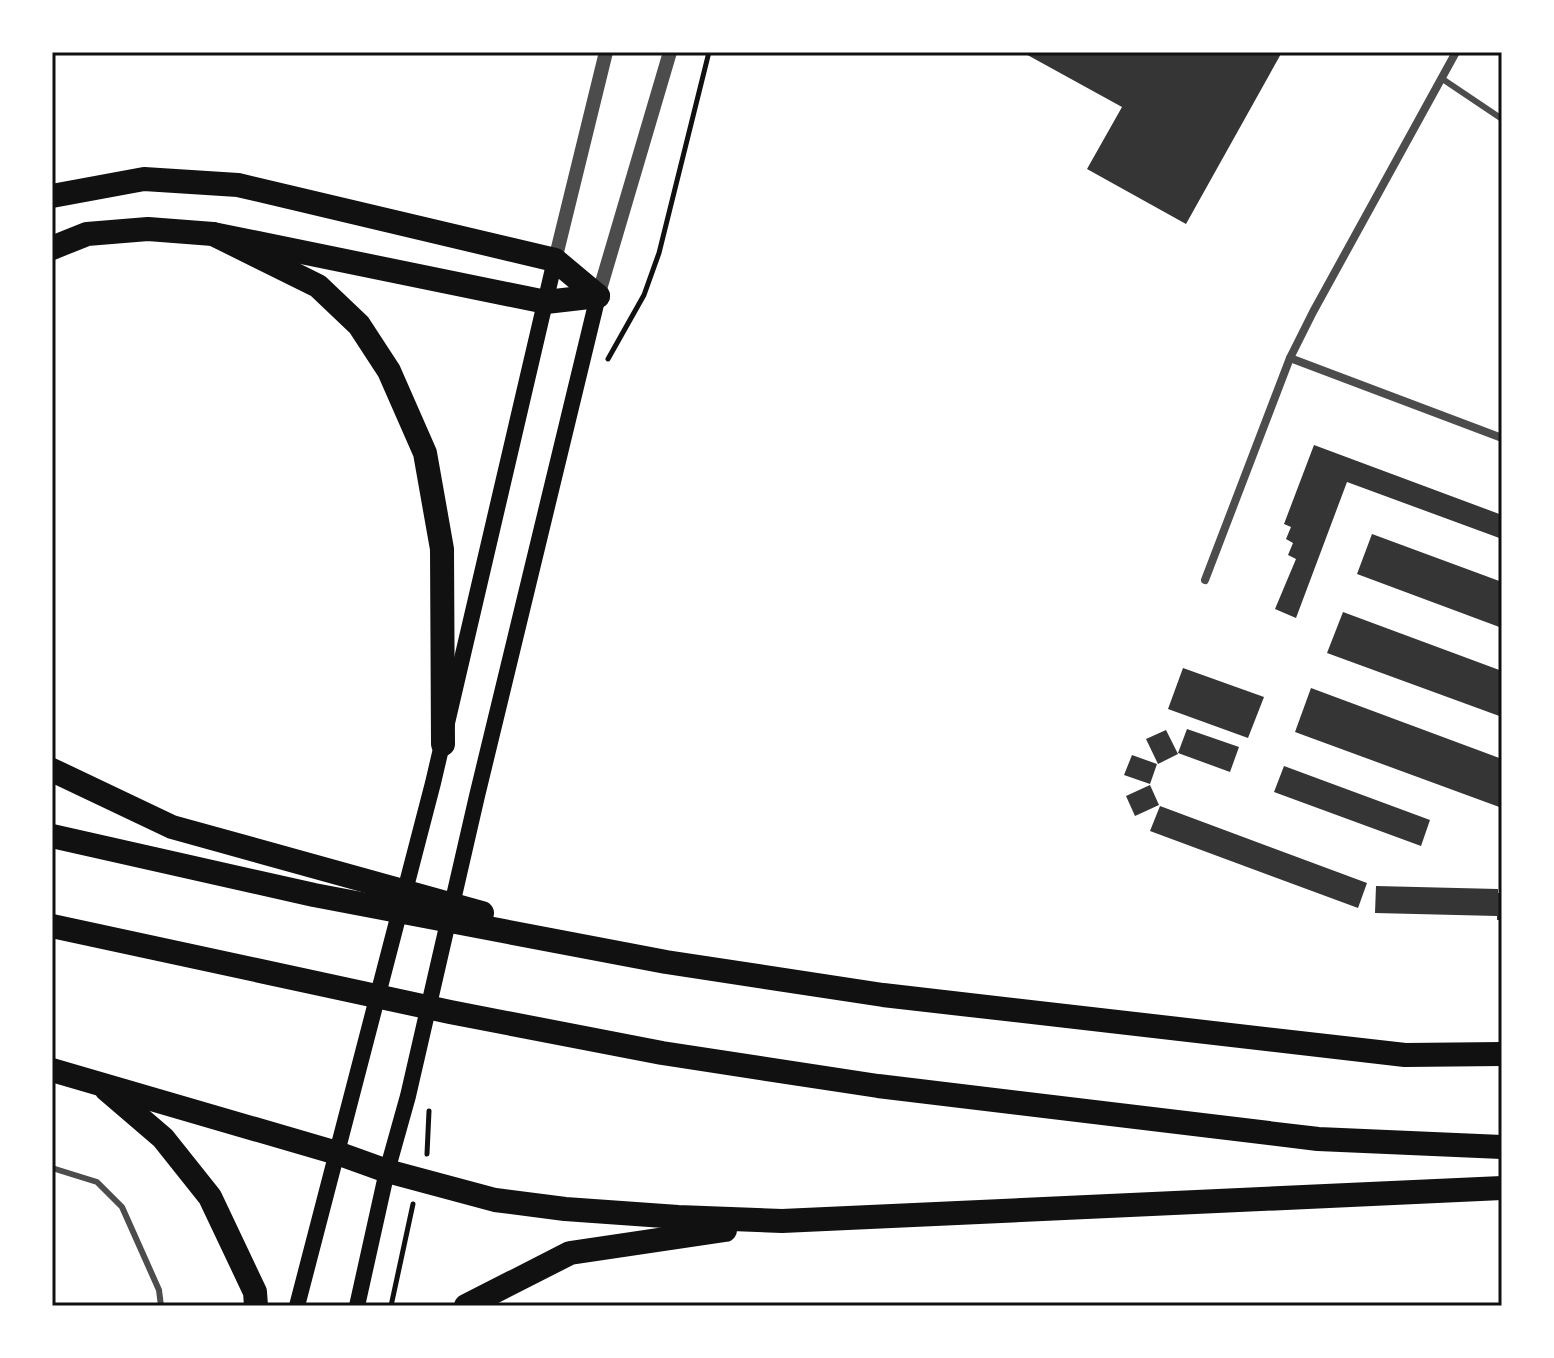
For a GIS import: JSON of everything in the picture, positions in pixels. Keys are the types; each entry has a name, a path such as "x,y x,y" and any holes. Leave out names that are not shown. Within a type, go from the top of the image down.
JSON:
{"highway":[{"path":"52,196 144,179 238,185 555,260 598,296"},
{"path":"52,248 87,234 148,229 213,234 546,302 598,296"},
{"path":"213,234 318,286 359,325 389,371 425,453 442,549 443,744"},
{"path":"52,770 172,827 666,962"},
{"path":"52,836 314,895 666,962 883,995 1405,1055 1502,1054"},
{"path":"52,926 450,1012 662,1053 878,1086 1318,1139 1502,1147"},
{"path":"52,1070 337,1153 387,1171 495,1200 565,1209 782,1221 1502,1188"},
{"path":"99,1083 163,1138 210,1197 255,1292 256,1306"},
{"path":"466,1306 570,1253 782,1221"}],"main road":[{"path":"297,1306 443,744 555,260"},
{"path":"357,1306 598,296"}],"street":[{"path":"555,260 606,52"},
{"path":"598,296 670,52"},
{"path":"1205,580 1290,358 1456,52"},
{"path":"1290,358 1502,438"}],"lane":[{"path":"1441,78 1502,119"},
{"path":"52,1168 97,1182 122,1207 159,1290 161,1306"}],"path":[{"path":"605,373 608,358 644,295 659,253 709,52"},
{"path":"427,1154 429,1110"},
{"path":"391,1306 415,1199"}],"building":[{"path":"1022,52 1282,52 1186,224 1087,169 1122,107"},
{"path":"1314,445 1502,515 1502,539 1347,482 1296,618 1275,609 1296,559 1288,555 1293,543 1286,539 1291,527 1284,524"},
{"path":"1372,534 1502,582 1502,628 1357,574"},
{"path":"1343,612 1502,671 1502,717 1327,653"},
{"path":"1183,668 1264,697 1248,738 1168,709"},
{"path":"1311,688 1502,759 1502,808 1295,732"},
{"path":"1187,729 1239,747 1230,772 1178,753"},
{"path":"1166,730 1178,754 1158,764 1146,739"},
{"path":"1132,755 1157,764 1150,784 1124,775"},
{"path":"1284,766 1430,820 1421,846 1274,792"},
{"path":"1150,785 1159,805 1135,816 1126,796"},
{"path":"1160,806 1367,883 1358,908 1150,831"},
{"path":"1376,886 1498,889 1498,893 1502,893 1502,920 1497,920 1497,916 1375,913"}]}
